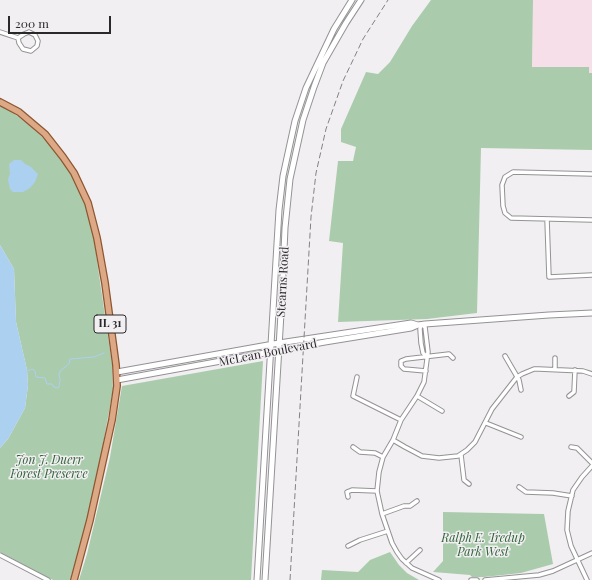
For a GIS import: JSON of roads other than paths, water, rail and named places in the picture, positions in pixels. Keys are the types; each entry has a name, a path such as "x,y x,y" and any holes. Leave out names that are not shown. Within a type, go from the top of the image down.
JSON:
{"main road":[{"name":"Stearns Road","path":"257,580 270,344 279,210 283,176 295,120 306,88 334,29 352,0"},
{"name":"Stearns Road","path":"265,580 287,209 295,151 302,120 323,64 361,0"},
{"name":"IL 31","path":"0,102 19,112 45,134 63,157 82,187 88,203 97,238 117,380 112,420 90,520 74,580"},
{"name":"McLean Boulevard","path":"117,372 279,342 411,323 419,324 592,313"},
{"name":"McLean Boulevard","path":"117,380 411,328 419,324"}],"street":[{"path":"0,32 18,38"},
{"path":"31,32 37,37 38,44 35,49 29,51 20,46 18,38 31,32"},
{"path":"592,174 513,172 505,177 502,185 503,206 505,213 511,218 592,220"},
{"path":"547,219 548,276 592,275"},
{"path":"419,324 423,353 427,357 424,382 383,457 379,472 377,491 382,514 397,552 406,563 416,570 439,580"},
{"path":"426,371 404,369 401,362 403,360 449,354 453,358"},
{"path":"504,356 518,377 522,390"},
{"path":"555,358 555,369"},
{"path":"393,440 422,456 439,458 460,454 467,450 475,442 492,409 522,374 534,369 555,369 583,370 592,374"},
{"path":"569,396 574,392 575,370"},
{"path":"357,377 353,396 402,420"},
{"path":"417,396 442,411"},
{"path":"486,423 521,437"},
{"path":"353,447 360,452 375,453 383,457"},
{"path":"571,447 577,448 592,463"},
{"path":"460,454 464,480 469,484"},
{"path":"587,580 571,546 567,530 568,511 572,496 578,482 592,466"},
{"path":"519,487 526,492 553,492 572,496"},
{"path":"348,496 347,492 352,490 377,491"},
{"path":"382,514 410,506 417,501"},
{"path":"348,546 360,540 388,531"},
{"path":"406,563 420,550"},
{"path":"486,580 539,575 553,571 592,552"},
{"path":"0,555 48,580"},
{"path":"539,575 540,580"},
{"path":"471,580 477,580"}],"water":[{"path":"14,160 21,160 38,174 35,182 30,188 23,192 13,192 10,189 8,179 10,174 9,164"},
{"path":"0,245 14,269 16,322 27,370 28,385 25,408 8,439 0,448"}],"waterway":[{"path":"27,371 32,369 35,371 36,377 45,378 47,384 52,384 57,388 59,387 59,374 61,370 69,364 70,359 94,357 104,353"}],"railway":[{"path":"290,580 311,217 316,173 326,129 343,81 363,39 388,0"}],"park label":[{"name":"Jon J. Duerr Forest Preserve","path":"49,467"},
{"name":"Ralph E. Tredup Park West","path":"483,545"}]}
